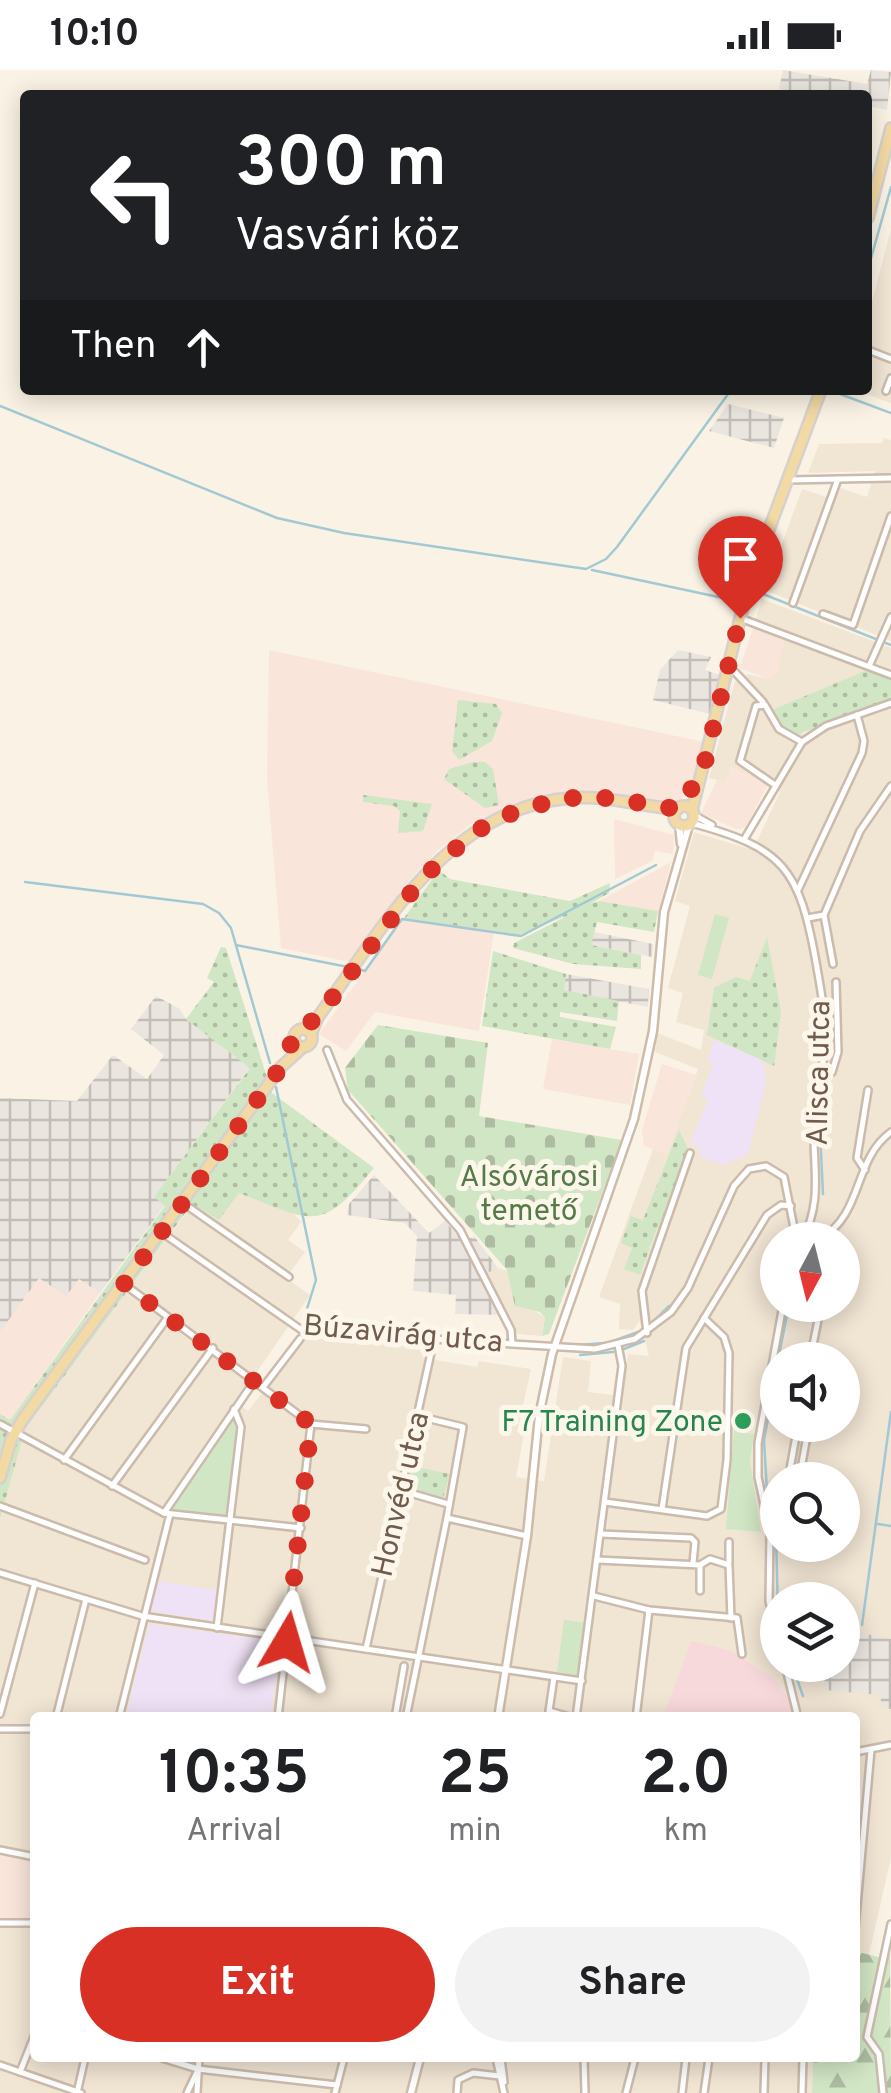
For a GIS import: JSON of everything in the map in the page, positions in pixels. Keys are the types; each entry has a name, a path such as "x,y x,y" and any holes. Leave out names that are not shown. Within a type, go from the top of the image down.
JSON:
{"main road":[{"path":"872,202 891,128"},
{"path":"0,1478 14,1432 422,878 476,831 510,814 561,798 614,798 685,816 698,782 740,618 819,395"},
{"path":"299,1044 310,1044 306,1032"}],"street":[{"path":"886,391 891,378"},
{"path":"788,480 891,478"},
{"path":"793,603 838,479"},
{"path":"822,614 853,625 891,516"},
{"path":"870,664 891,617"},
{"path":"740,618 891,675"},
{"path":"735,672 752,685 779,730 802,742"},
{"path":"745,838 802,742 826,726 891,702"},
{"path":"765,705 754,710 740,761 775,786"},
{"path":"798,890 862,753 864,741 857,715"},
{"path":"833,964 824,915 860,832 891,786"},
{"path":"499,1712 527,1536 539,1416 554,1346 634,1119 653,1031 664,912 680,855 685,816"},
{"name":"Alisca utca","path":"685,816 745,838 781,863 798,890 808,918 826,1028 814,1123 818,1195 808,1222"},
{"path":"808,918 824,915"},
{"path":"821,1071 832,1072 838,1052 836,982"},
{"path":"327,1050 348,1100 460,1230 512,1330 512,1344"},
{"path":"865,1170 857,1158 868,1090"},
{"path":"843,1222 852,1210 876,1145 891,1132"},
{"path":"647,1333 642,1291 690,1153"},
{"path":"576,1712 622,1366 618,1346 647,1333 681,1300 742,1174 757,1166 778,1170 789,1188 793,1222"},
{"path":"183,1203 290,1277"},
{"path":"662,1510 686,1348 767,1215 780,1205 792,1206"},
{"name":"Búzavirág utca","path":"162,1232 298,1329 585,1350 618,1346"},
{"path":"124,1284 311,1424 366,1429"},
{"path":"64,1460 168,1316"},
{"path":"605,1502 716,1514 721,1506 727,1460 729,1353 724,1337 704,1318"},
{"path":"760,1463 758,1443 780,1322"},
{"path":"264,1386 300,1339"},
{"name":"Honvéd utca","path":"366,1649 434,1339"},
{"path":"112,1486 213,1348"},
{"path":"120,1712 167,1513 255,1380"},
{"path":"217,1628 242,1427 234,1409"},
{"path":"407,1712 463,1427 418,1416"},
{"path":"0,1424 167,1513 301,1528"},
{"path":"279,1712 311,1424"},
{"path":"402,1491 448,1504"},
{"path":"0,1506 145,1560"},
{"path":"447,1518 527,1536"},
{"path":"601,1534 690,1538 695,1542 700,1591"},
{"path":"729,1542 730,1618"},
{"path":"598,1560 696,1565 710,1559 729,1565"},
{"path":"0,1573 142,1616 582,1680"},
{"path":"0,1714 35,1583"},
{"path":"594,1596 648,1610 730,1618 740,1622 742,1654"},
{"path":"58,1712 86,1599"},
{"path":"637,1712 648,1610"},
{"path":"397,1712 404,1666"},
{"path":"552,1712 554,1677"},
{"path":"790,1682 797,1712"},
{"path":"0,1730 30,1729"},
{"path":"860,1751 891,1745"},
{"path":"860,1872 871,1750"},
{"path":"0,1850 30,1856"},
{"path":"0,1923 30,1923"},
{"path":"884,2093 879,2054 868,2036 891,1924"},
{"path":"20,2072 30,2047"},
{"path":"0,2065 79,2093 84,2062"},
{"path":"175,2062 198,2069 336,2089 343,2062"},
{"path":"197,2093 198,2062"},
{"path":"411,2093 419,2062"},
{"path":"498,2062 504,2093"},
{"path":"499,2062 502,2085"},
{"path":"584,2062 584,2093"},
{"path":"626,2093 635,2062"},
{"path":"682,2093 686,2062"},
{"path":"704,2093 708,2062"},
{"path":"764,2093 765,2062"},
{"path":"802,2062 802,2093"},
{"path":"187,2093 198,2069"},
{"path":"457,2093 458,2080 473,2073 500,2076"}],"shaded area":[{"path":"783,70 867,84 871,70 891,72 887,110 872,107 872,90 779,89"},
{"path":"891,229 891,403 869,395 872,395 872,302"},
{"path":"728,404 784,418 774,448 709,431"},
{"path":"884,438 891,440 891,641 765,590 802,489 835,500 840,488 867,497 875,471 808,473 819,444 882,443"},
{"path":"762,599 891,648 891,680 867,670 773,711 804,734 824,721 891,699 891,1858 869,1954 860,1952 860,1712 30,1712 30,1858 0,1852 0,1519 20,1442 24,1429 193,1204 239,1193 294,1214 301,1222 288,1240 305,1252 286,1278 310,1295 236,1402 248,1411 305,1337 423,1347 423,1358 477,1367 479,1361 531,1369 517,1432 524,1434 516,1477 544,1481 563,1357 591,1361 588,1392 622,1396 628,1354 649,1356 640,1320 633,1330 619,1329 620,1304 599,1297 653,1149 667,1153 698,1069 655,1052 657,1033 701,1050 704,1030 676,1022 683,993 668,988 690,906 675,901 694,832 753,850 780,792 732,767 725,782 709,778 735,681 744,682 747,674 768,679 785,639 753,628"},
{"path":"753,628 785,639 777,673 768,679 740,668"},
{"path":"269,650 706,743 692,786 677,805 594,792 551,793 519,802 471,824 438,850 406,884 350,962 281,948 267,779"},
{"path":"678,650 711,657 705,670 720,675 710,714 653,700 660,670"},
{"path":"731,766 768,785 745,828 736,829 701,813 717,780 725,782"},
{"path":"614,819 674,835 673,854 655,851 652,861 615,879"},
{"path":"671,862 658,911 599,901"},
{"path":"404,918 494,931 479,1031 375,1012 346,1051 319,1034"},
{"path":"594,932 653,944 652,957 591,945"},
{"path":"566,974 649,989 648,1007 563,991"},
{"path":"156,996 180,1009 186,1019 250,1067 155,1196 165,1205 100,1293 79,1279 66,1296 39,1278 0,1332 0,1098 77,1101 113,1055 147,1079 164,1055 131,1029"},
{"path":"552,1039 639,1054 630,1105 543,1089"},
{"path":"714,1040 759,1058 764,1064 766,1083 748,1154 724,1165 699,1157 702,1150 690,1143 708,1100 701,1096 713,1064 707,1061"},
{"path":"662,1064 697,1075 667,1154 644,1146 642,1130"},
{"path":"374,1175 429,1233 445,1221 463,1242 474,1236 498,1268 485,1274 506,1315 455,1314 456,1295 413,1291 417,1236 405,1223 347,1215 349,1204"},
{"path":"498,1268 507,1271 517,1298 545,1318 542,1336 508,1333 501,1318 505,1315 485,1273"},
{"path":"39,1278 79,1279 100,1293 10,1420 0,1414 0,1332"},
{"path":"156,1581 218,1590 213,1621 149,1611"},
{"path":"149,1624 281,1642 271,1712 127,1712"},
{"path":"860,1633 891,1639 891,1709 882,1708 880,1695 824,1690 825,1682 860,1682"},
{"path":"691,1641 729,1650 760,1669 760,1682 777,1682 794,1712 665,1712"},
{"path":"0,1852 30,1858 30,1921 0,1921"},
{"path":"0,1921 30,1921 30,2062 813,2062 812,2093 0,2093"}],"green space":[{"path":"867,670 891,680 891,699 794,736 780,727 772,710"},
{"path":"458,700 496,704 502,713 492,741 459,760 452,751"},
{"path":"485,762 493,769 499,805 485,808 444,779 449,769"},
{"path":"363,795 432,804 423,831 398,833 400,811 394,806 363,802"},
{"path":"439,870 450,879 570,901 610,883 609,893 590,904 599,901 658,911 654,932 597,922 591,945 641,955 641,969 573,964 513,948 514,943 571,914 519,935 404,918"},
{"path":"715,914 729,918 712,979 698,975"},
{"path":"767,937 781,1012 774,1066 707,1035 714,988 736,977 750,981"},
{"path":"221,947 226,948 272,1093 374,1168 341,1204 314,1216 284,1211 239,1193 219,1220 192,1204 25,1429 0,1519 0,1414 10,1420 165,1206 154,1197 250,1068 186,1019 214,982 207,978"},
{"path":"493,951 566,974 564,990 619,1001 617,1021 560,1012 560,1017 616,1027 610,1049 482,1026"},
{"name":"Alsóvárosi temető","path":"378,1025 488,1043 479,1116 622,1140 549,1334 542,1336 545,1318 540,1312 515,1306 507,1270 348,1090 345,1068"},
{"path":"679,1130 690,1153 666,1231 657,1228 640,1275 624,1269 632,1248 621,1243 631,1216 643,1220"},
{"path":"234,1412 239,1423 229,1515 169,1511"},
{"path":"734,1431 754,1434 750,1461 760,1532 726,1529"},
{"path":"411,1466 450,1474 443,1498 406,1489"},
{"path":"564,1620 586,1623 577,1675 557,1672"},
{"path":"890,1948 891,2093 812,2093 813,2062 860,2062 860,1952 886,1959"}],"waterway":[{"path":"872,255 891,187"},
{"path":"0,406 277,518 344,533 586,569 606,559 617,547 727,395"},
{"path":"843,395 891,413"},
{"path":"592,570 723,598 741,595"},
{"path":"753,590 891,645"},
{"path":"355,968 365,971 402,919 521,936 656,865"},
{"path":"25,882 203,904 219,913 231,928 270,1063"},
{"path":"236,945 348,967"},
{"path":"823,1194 820,1131 825,1080"},
{"path":"276,1087 316,1280 305,1315"},
{"path":"651,1324 669,1306"},
{"path":"782,1342 786,1322"},
{"path":"613,1341 638,1332"},
{"path":"624,1349 644,1341"},
{"path":"577,1345 605,1343"},
{"path":"580,1355 613,1352"},
{"path":"862,1625 891,1412"},
{"path":"764,1442 765,1462"},
{"path":"878,1524 891,1526"},
{"path":"777,1562 777,1582"},
{"path":"798,1682 803,1696"}],"place":[{"name":"F7 Training Zone","path":"743,1421"}],"route":[{"path":"287,1642 311,1424 124,1284 281,1067 296,1032 318,1017 407,896 443,856 497,819 548,801 601,797 667,808 682,806 704,766 740,618"}]}
